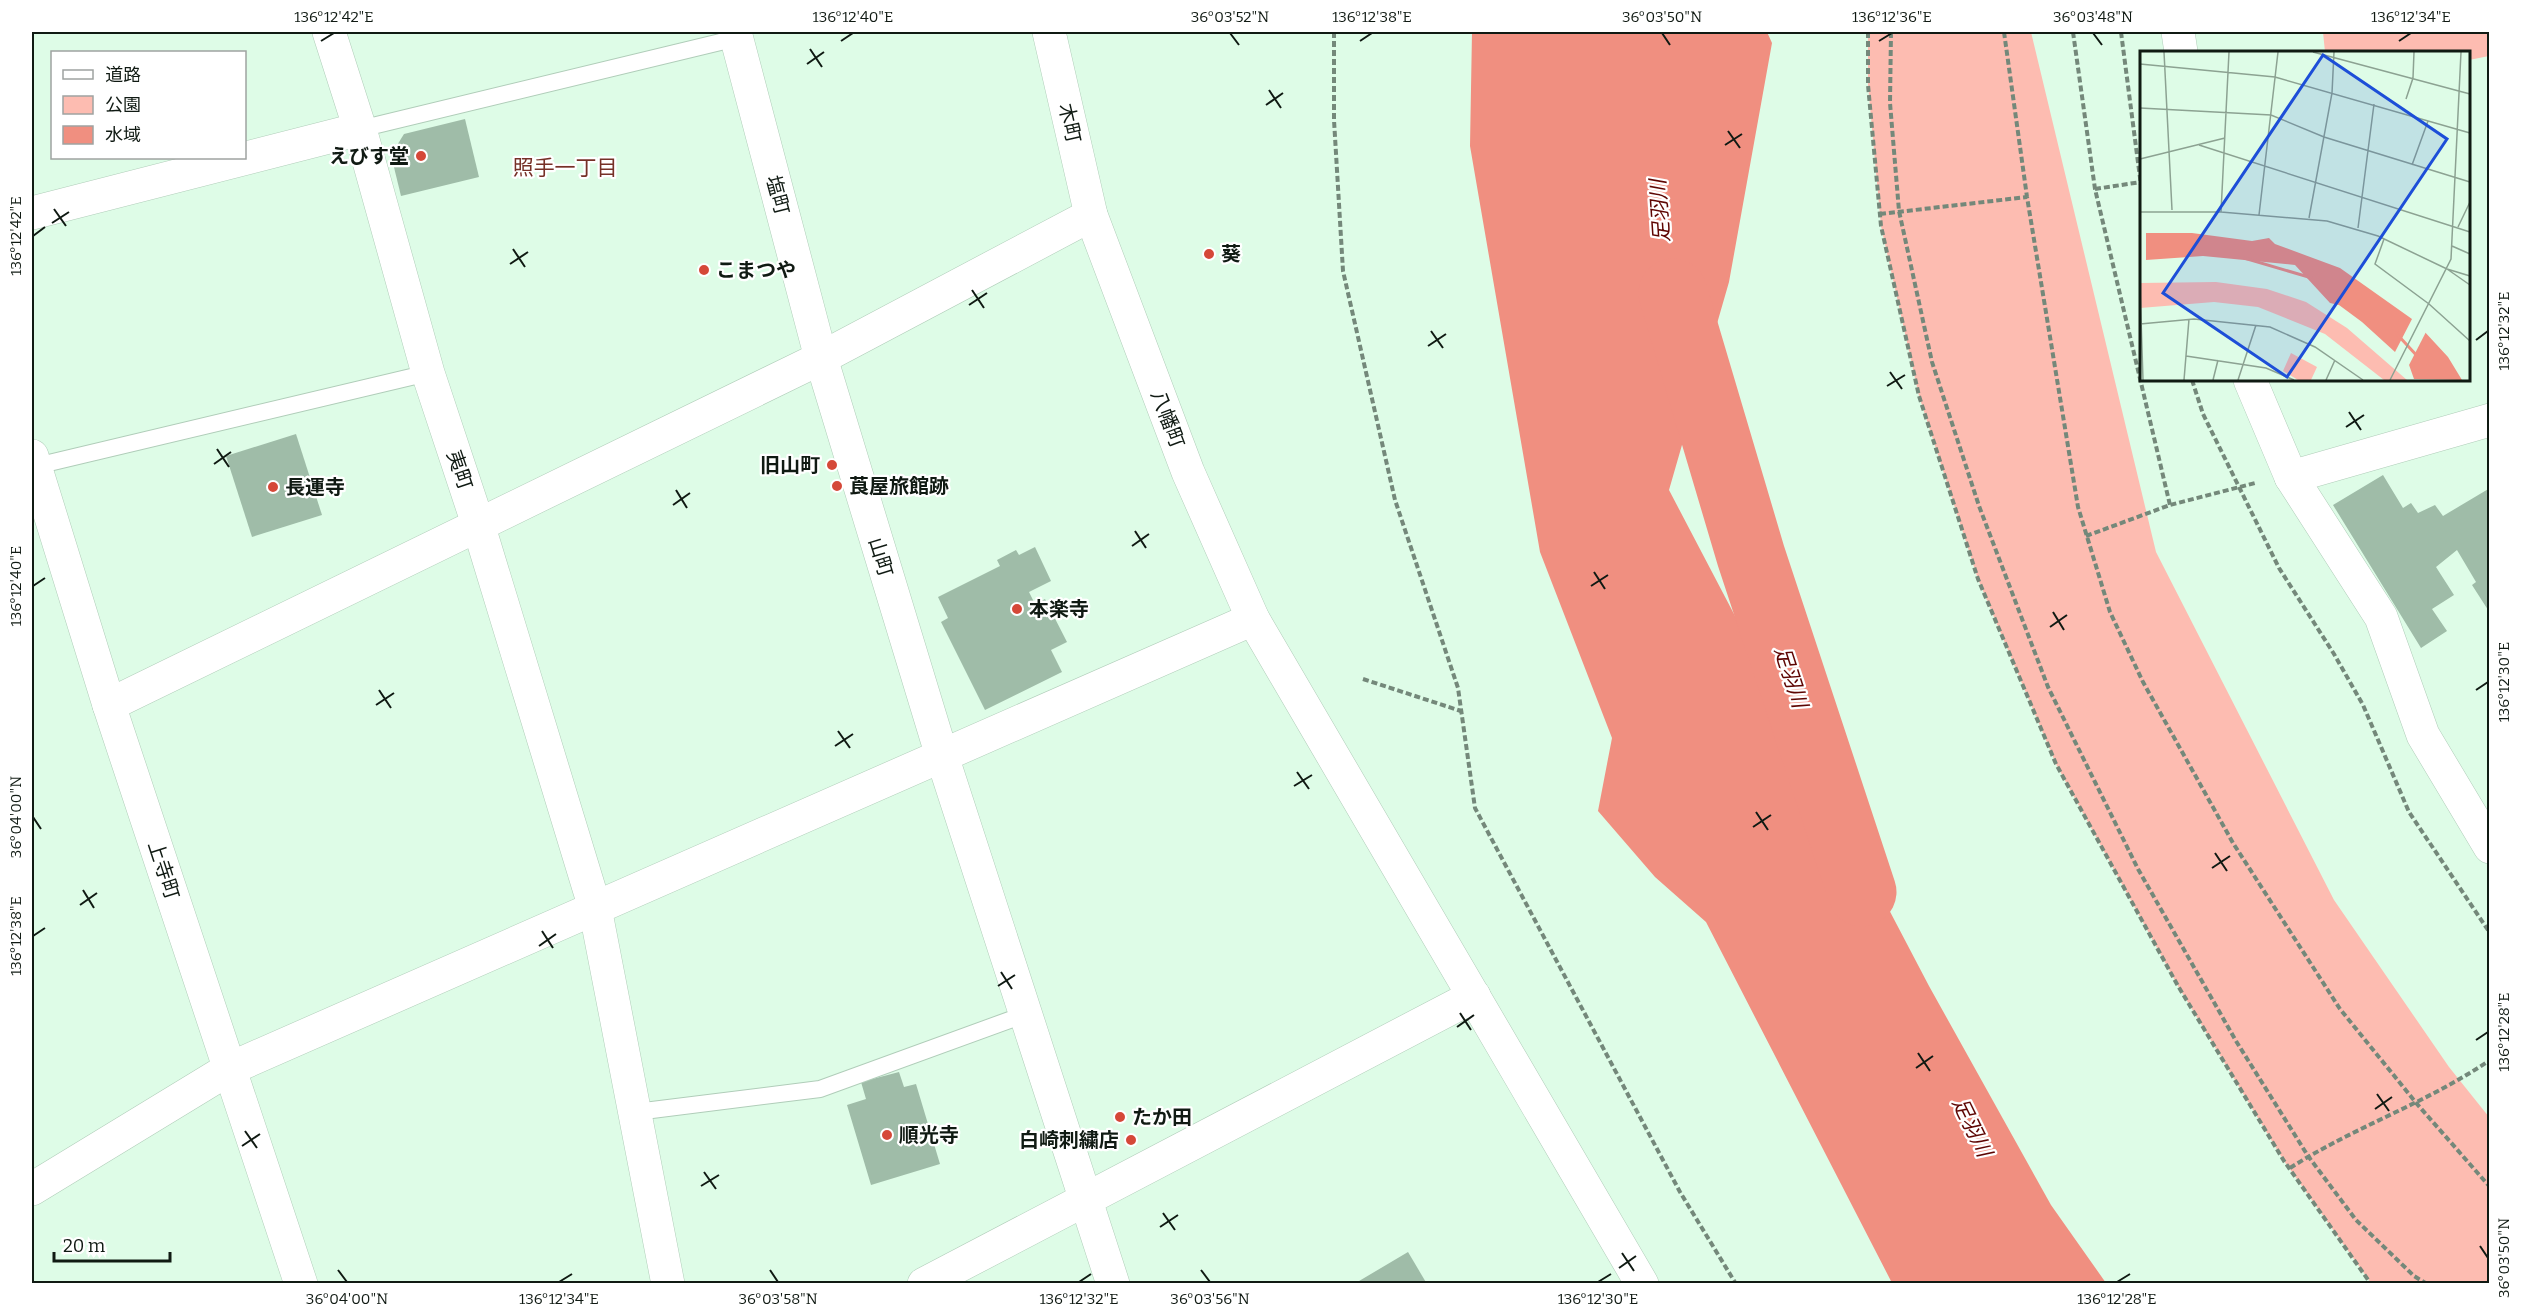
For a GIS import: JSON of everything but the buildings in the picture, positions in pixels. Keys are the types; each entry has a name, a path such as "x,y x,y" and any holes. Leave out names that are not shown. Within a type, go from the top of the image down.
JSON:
{"street":[{"name":"夷町","path":"329,32 360,129 428,373 478,524 595,908 668,1284"},
{"name":"木町","path":"1049,32 1091,215"},
{"path":"2178,32 2181,51"},
{"name":"塩町","path":"736,35 821,358"},
{"path":"246,158 360,129"},
{"path":"32,213 243,159"},
{"path":"110,705 821,358 1091,215"},
{"name":"八幡町","path":"1091,215 1188,472 1253,619 1642,1284"},
{"name":"山町","path":"821,358 942,756 1113,1284"},
{"path":"2250,381 2291,477 2381,617 2423,735 2490,847"},
{"path":"2291,477 2490,420"},
{"name":"上寺町","path":"33,463 110,705 301,1284"},
{"path":"32,1189 229,1069 1253,619"},
{"path":"924,1284 1474,996"}],"lane":[{"path":"360,129 736,35"},
{"path":"33,463 428,373"},
{"path":"636,1112 820,1089 1026,1014"}],"path":[{"path":"1334,32 1334,120 1343,271 1395,500 1458,688 1475,808 1680,1192 1736,1284"},
{"path":"1868,32 1868,85 1880,214 1919,396 1978,579 2056,764 2178,986 2290,1168 2371,1284"},
{"path":"1891,32 1890,103 1899,211 1932,362 1979,506 2048,687 2138,869 2236,1041 2308,1156 2356,1220 2415,1276 2427,1284"},
{"path":"2004,32 2027,197 2078,507 2110,612 2144,682 2233,843 2340,1009 2417,1104 2490,1187"},
{"path":"2073,32 2095,189 2140,379"},
{"path":"2095,189 2140,182 2121,32"},
{"path":"1880,214 2027,197"},
{"path":"2141,381 2170,505"},
{"path":"2192,381 2203,414 2279,568 2334,654 2362,705 2409,812 2490,933"},
{"path":"2086,536 2170,505 2238,486"},
{"path":"1363,679 1461,711"},
{"path":"2290,1168 2308,1156 2417,1104 2490,1060"}],"green space":[{"path":"1868,32 2031,32 2156,552 2334,900 2449,1067 2489,1117 2489,1283 2371,1283 2284,1161 2178,986 2056,764 1978,579 1919,396 1881,226 1868,85"},
{"path":"2323,32 2489,32 2489,56 2470,60 2470,51 2325,51"}],"water":[{"path":"1472,32 1767,32 1772,43 1729,282 1669,490 1929,986 2051,1205 2106,1283 1892,1283 1706,922 1655,877 1598,811 1612,738 1540,552 1470,146"}],"waterway":[{"name":"足羽川","path":"1673,293 1751,556 1862,892"}],"place":[{"name":"えびす堂","path":"421,156"},
{"name":"葵","path":"1209,254"},
{"name":"こまつや","path":"704,270"},
{"name":"旧山町","path":"832,465"},
{"name":"莨屋旅館跡","path":"837,486"},
{"name":"長運寺","path":"273,487"},
{"name":"本楽寺","path":"1017,609"},
{"name":"たか田","path":"1120,1117"},
{"name":"順光寺","path":"887,1135"},
{"name":"白崎刺繍店","path":"1131,1140"}],"district":[{"name":"照手一丁目","path":"565,168"}]}
